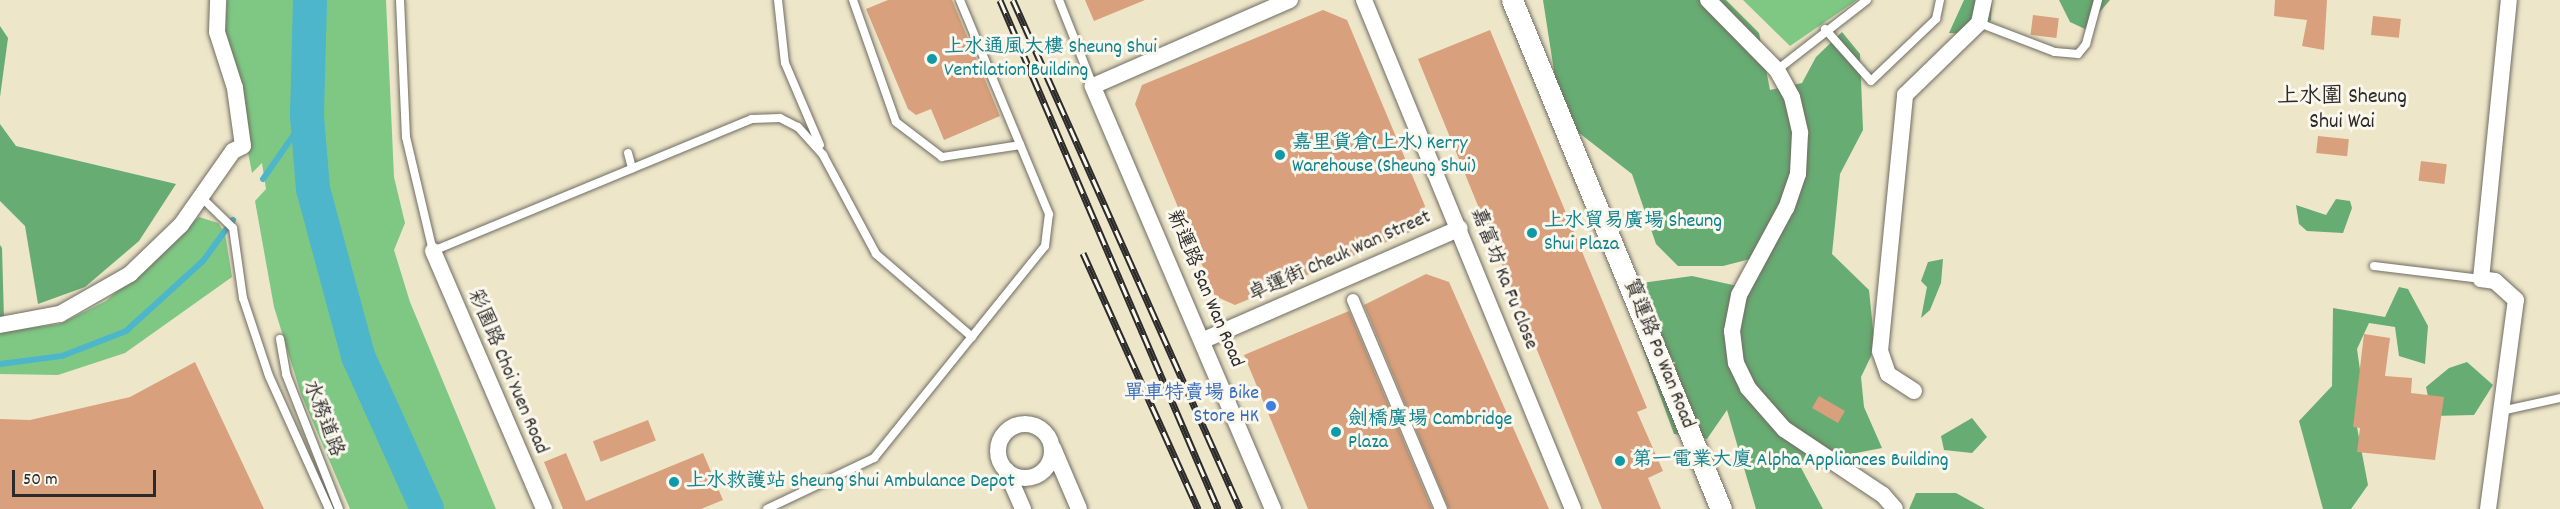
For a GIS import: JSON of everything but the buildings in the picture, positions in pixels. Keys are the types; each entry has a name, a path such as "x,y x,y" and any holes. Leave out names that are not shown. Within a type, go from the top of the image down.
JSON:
{"street":[{"path":"0,325 37,322 103,292 181,225 233,151 243,146 235,88 218,32 218,0"},
{"path":"1093,86 1290,0"},
{"name":"嘉富坊 Ka Fu Close","path":"1364,0 1460,228 1573,509"},
{"name":"寶運路 Po Wan Road","path":"1512,0 1721,509"},
{"path":"1708,0 1777,70 1792,97 1800,133 1798,174 1739,295 1732,331 1736,363 1773,418 1895,509"},
{"path":"1914,391 1888,374 1880,351 1905,95 1979,22 1984,0"},
{"path":"2488,509 2516,300 2495,281 2481,279 2509,0"},
{"name":"新運路 San Wan Road","path":"1093,86 1204,340 1274,509"},
{"name":"卓運街 Cheuk Wan Street","path":"1204,340 1460,228"},
{"name":"彩園路 Choi Yuen Road","path":"433,251 544,509"},
{"path":"1353,300 1441,509"},
{"path":"1023,509 1006,470 999,446 1016,426 1041,430 1051,444 1079,509"},
{"path":"1006,470 1022,478 1039,474 1050,461 1051,444"}],"lane":[{"path":"400,0 406,137 433,251 764,116 793,122 823,155"},
{"path":"778,0 785,63 823,155 876,254 972,337"},
{"path":"853,0 896,122 942,157 1020,145"},
{"path":"767,509 874,458 1045,246 1048,214 960,0"},
{"path":"1059,0 1093,86"},
{"path":"1777,70 1825,29 1867,0"},
{"path":"1825,29 1871,81 1936,20 1940,0"},
{"path":"1979,22 2055,52 2078,54 2086,44 2098,0"},
{"path":"628,153 632,168"},
{"path":"200,196 216,208 232,228 243,298 278,397 329,509"},
{"path":"2374,266 2481,279"},
{"name":"水務道路","path":"280,339 286,374 339,509"},
{"path":"2501,411 2560,398"}],"green space":[{"path":"227,0 386,0 394,177 405,223 394,250 410,302 496,509 350,509 301,394 274,307 255,201 266,189 262,163 252,173 225,32"},
{"path":"1543,0 1726,0 1759,33 1770,90 1802,83 1816,57 1842,32 1860,54 1863,130 1840,174 1832,254 1869,290 1875,348 1861,377 1864,407 1882,448 1799,464 1823,509 1756,509 1727,410 1707,439 1674,434 1620,286 1692,276 1742,287 1762,256 1723,266 1678,266 1656,244 1632,174 1574,129 1556,84"},
{"path":"1743,0 1857,0 1790,46"},
{"path":"1964,0 1992,0 1991,20 1966,34 1949,33"},
{"path":"2059,0 2110,0 2085,29 2070,22"},
{"path":"0,26 8,38 0,97"},
{"path":"0,124 16,146 176,184 139,241 85,287 38,304 25,226 0,201"},
{"path":"2336,199 2350,201 2352,208 2343,233 2307,231 2299,224 2296,205 2326,215"},
{"path":"199,217 218,223 225,233 232,277 125,353 58,375 0,374 0,332 60,324 106,301"},
{"path":"0,245 2,248 4,319 0,318"},
{"path":"1943,259 1941,283 1930,310 1921,318 1927,287 1921,281 1928,262"},
{"path":"2399,287 2408,289 2428,326 2425,364 2399,356 2395,327 2369,323 2357,349 2362,384 2356,422 2368,485 2351,509 2323,509 2299,421 2332,386 2333,308 2385,317"},
{"path":"2467,362 2493,385 2474,415 2432,416 2426,387 2449,368"},
{"path":"1972,418 1987,437 1972,453 1944,450 1941,436"},
{"path":"1916,493 1956,493 1985,509 1909,509"}],"waterway":[{"path":"310,0 307,116 313,189 358,356 427,509"},
{"path":"263,179 307,116"},
{"path":"0,364 62,356 126,331 203,261 233,220"}],"railway":[{"path":"1000,0 1218,509"},
{"path":"1013,0 1240,509"},
{"path":"1083,253 1198,509"}],"place":[{"name":"上水通風大樓 Sheung Shui Ventilation Building","path":"932,59"},
{"name":"嘉里貨倉(上水) Kerry Warehouse (Sheung Shui)","path":"1280,155"},
{"name":"上水貿易廣場 Sheung Shui Plaza","path":"1532,233"},
{"name":"單車特賣場 Bike Store HK","path":"1271,406"},
{"name":"劍橋廣場 Cambridge Plaza","path":"1336,432"},
{"name":"第一電業大廈 Alpha Appliances Building","path":"1620,461"},
{"name":"上水救護站 Sheung Shui Ambulance Depot","path":"674,482"}],"district":[{"name":"上水圍 Sheung Shui Wai","path":"2342,110"}]}
